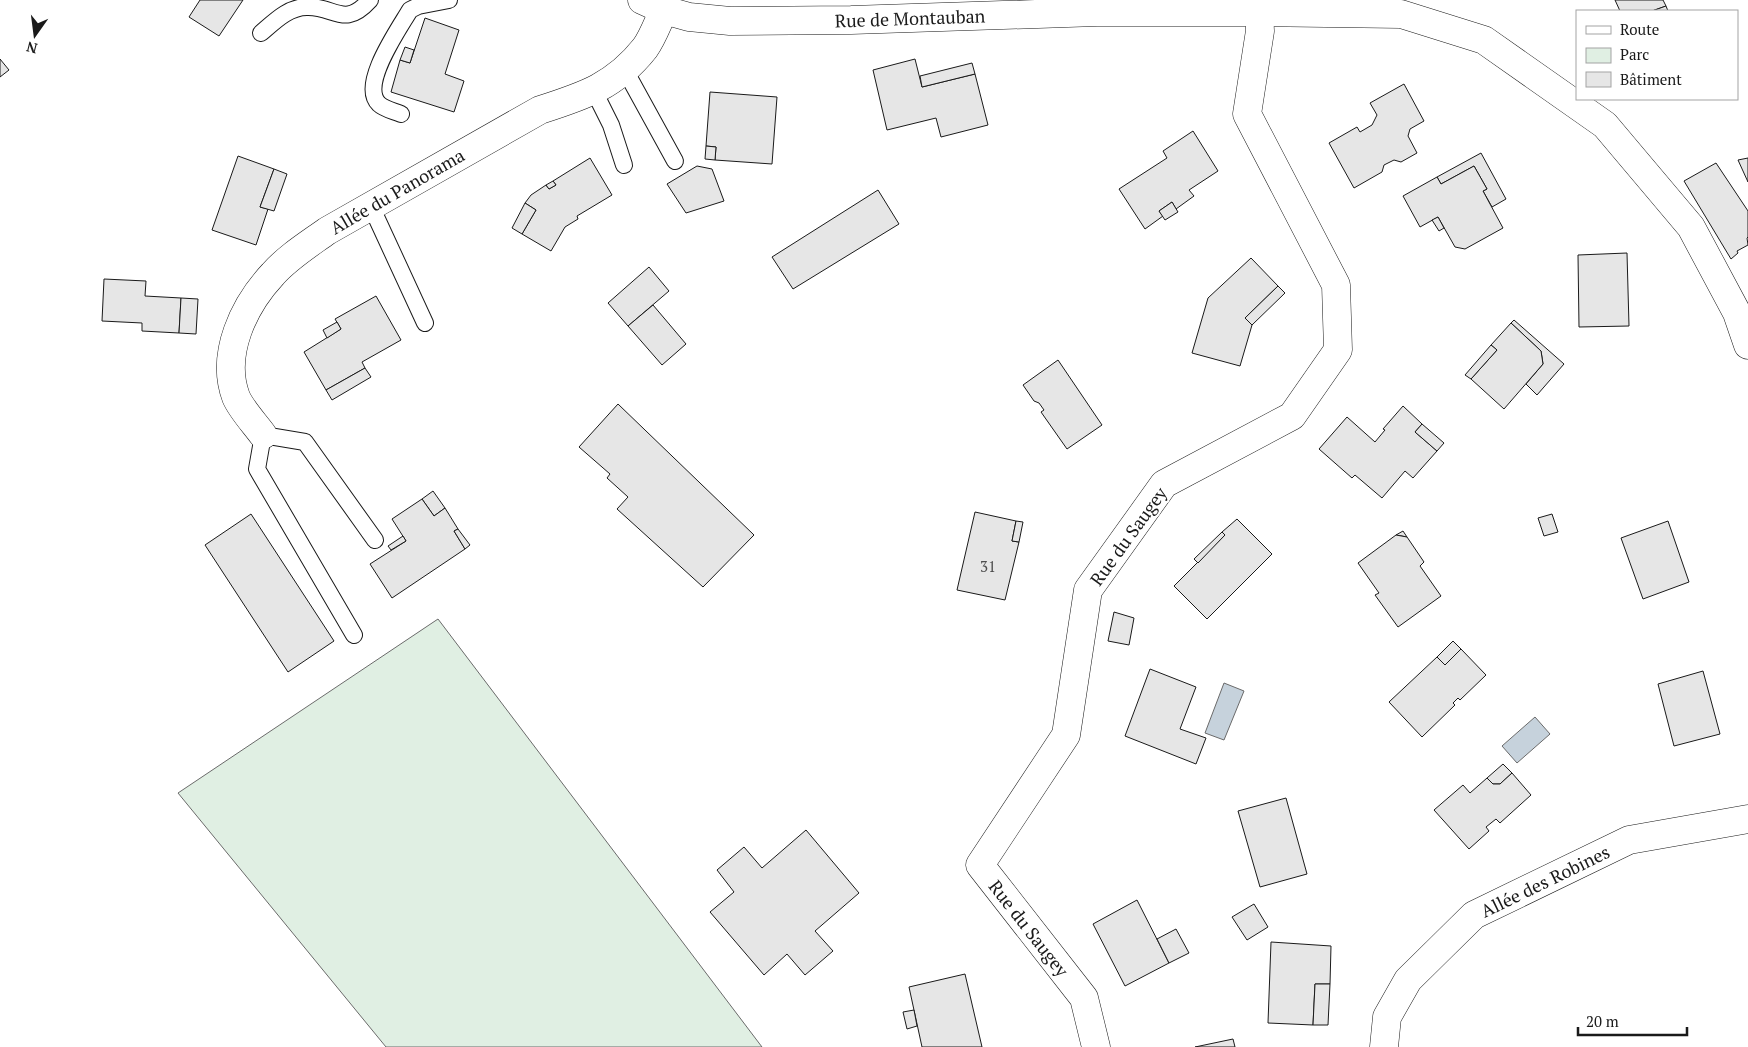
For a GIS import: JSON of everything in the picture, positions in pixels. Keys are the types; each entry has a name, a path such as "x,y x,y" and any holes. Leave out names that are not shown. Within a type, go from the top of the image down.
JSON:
{"street":[{"name":"Rue de Montauban","path":"653,5 688,17 730,21 851,20 1097,6 1259,12 1401,14 1484,40 1605,125 1690,227 1737,313 1748,345"},
{"name":"Allée du Panorama","path":"263,434 237,398 232,377 232,354 237,331 254,299 273,274 298,251 327,231 540,110 572,100 600,88 625,70 646,47 653,5"},
{"name":"Rue du Saugey","path":"1096,1047 1084,998 980,865 1066,735 1088,590 1164,484 1292,416 1338,350 1336,286 1247,114 1260,31 1259,12"},
{"name":"Allée des Robines","path":"1384,1047 1387,1017 1408,980 1474,915 1629,840 1748,819"}],"lane":[{"path":"261,33 290,10 305,7 318,8 340,15 352,14 362,9 370,0"},
{"path":"401,114 380,105 373,96 374,83 380,63 410,10 418,6 449,0"},
{"path":"625,70 675,162"},
{"path":"594,91 611,125 624,165"},
{"path":"371,206 425,323"},
{"path":"354,635 257,469 263,434 305,442 375,540"}],"green space":[{"path":"438,619 762,1047 386,1047 178,793"}],"shaded area":[{"path":"1224,683 1244,691 1224,740 1205,733"},
{"path":"1535,717 1550,734 1517,763 1502,746"}],"building":[{"path":"200,0 243,0 219,36 189,17"},
{"path":"1615,0 1663,0 1666,6 1655,10 1620,10"},
{"path":"1666,6 1668,10 1655,10"},
{"path":"425,18 459,30 445,74 464,81 454,112 391,92 400,60 410,63"},
{"path":"405,47 414,50 410,63 400,60"},
{"path":"0,59 9,70 0,77"},
{"path":"915,59 922,87 975,74 988,125 941,137 936,118 887,130 873,70"},
{"path":"972,63 975,74 922,87 920,76"},
{"path":"1404,84 1424,121 1410,129 1408,136 1417,153 1401,162 1394,160 1384,165 1382,172 1354,188 1329,143 1357,127 1360,132 1372,125 1377,115 1370,103"},
{"path":"710,92 777,97 772,164 715,160 716,147 706,146"},
{"path":"1193,131 1218,171 1189,190 1194,196 1176,209 1172,202 1159,211 1163,216 1145,229 1119,189 1167,158 1163,151"},
{"path":"706,146 716,147 715,160 705,159"},
{"path":"1481,153 1506,199 1492,207 1483,191 1487,189 1474,166 1441,184 1437,177"},
{"path":"238,156 274,169 260,207 268,209 256,245 212,230"},
{"path":"590,158 612,195 577,216 578,219 565,227 551,251 522,234 536,210 525,203 531,195 546,185 549,189 556,185 553,181"},
{"path":"1748,158 1748,182 1738,160"},
{"path":"1716,163 1748,211 1748,245 1737,251 1738,253 1731,259 1684,181"},
{"path":"697,166 712,169 724,201 686,213 667,184"},
{"path":"1474,166 1487,189 1483,191 1503,228 1465,249 1455,247 1438,217 1420,227 1403,196 1437,177 1441,184"},
{"path":"274,169 287,174 274,211 260,207"},
{"path":"553,181 556,185 549,189 546,185"},
{"path":"878,190 899,224 793,289 772,257"},
{"path":"1172,202 1178,212 1165,220 1159,211"},
{"path":"525,203 536,210 522,234 512,228"},
{"path":"1438,217 1444,228 1439,231 1432,220"},
{"path":"1627,253 1629,326 1579,327 1578,255"},
{"path":"1251,258 1278,286 1245,318 1252,325 1240,366 1192,353 1208,298"},
{"path":"649,267 669,291 628,326 608,303"},
{"path":"104,279 146,281 145,296 181,298 179,333 142,331 142,323 102,321"},
{"path":"1278,286 1285,293 1252,325 1245,318"},
{"path":"376,296 401,340 362,362 365,368 326,390 304,352 341,329 335,319"},
{"path":"181,298 198,299 196,334 179,333"},
{"path":"653,305 686,344 662,365 628,326"},
{"path":"1514,320 1564,364 1537,395 1526,384 1543,364 1541,351 1511,323"},
{"path":"337,322 341,329 327,338 323,330"},
{"path":"1511,323 1541,351 1543,364 1504,409 1471,379 1497,350 1491,345"},
{"path":"1491,345 1497,350 1471,379 1465,375"},
{"path":"1058,360 1102,425 1067,449 1041,412 1044,410 1039,403 1034,401 1023,385"},
{"path":"365,368 371,377 332,400 326,390"},
{"path":"618,404 754,535 703,587 617,509 628,497 607,478 610,474 579,447"},
{"path":"1403,406 1422,424 1415,432 1437,451 1413,478 1405,471 1382,498 1355,475 1352,478 1319,449 1347,417 1375,442 1385,430 1383,429"},
{"path":"1422,424 1444,443 1437,451 1415,432"},
{"path":"433,491 445,508 434,516 422,499"},
{"path":"422,499 434,516 445,508 458,529 454,531 465,549 392,598 370,564 406,541 392,519"},
{"path":"975,512 1016,521 1012,541 1019,542 1005,600 957,590"},
{"path":"251,514 334,641 288,672 205,545"},
{"path":"1552,514 1558,532 1544,536 1538,518"},
{"path":"1237,519 1272,554 1207,619 1174,586 1225,535 1222,532"},
{"path":"1016,521 1023,522 1019,542 1012,541"},
{"path":"1668,521 1689,582 1643,599 1621,538"},
{"path":"458,529 470,545 465,549 454,531"},
{"path":"1403,531 1407,537 1396,535"},
{"path":"1222,532 1225,535 1198,563 1194,559"},
{"path":"1396,535 1407,537 1424,562 1420,566 1441,596 1398,627 1375,595 1379,593 1358,563"},
{"path":"403,536 406,541 391,550 388,546"},
{"path":"1114,612 1134,618 1129,645 1108,641"},
{"path":"1453,641 1461,649 1445,665 1437,657"},
{"path":"1461,649 1486,675 1460,700 1458,698 1453,703 1455,705 1422,737 1389,702 1437,657 1445,665"},
{"path":"1150,669 1196,687 1180,729 1206,738 1196,764 1125,736"},
{"path":"1703,671 1720,734 1674,746 1658,684"},
{"path":"1503,764 1512,773 1500,784 1493,784 1487,778"},
{"path":"1512,773 1531,795 1500,823 1496,819 1486,827 1489,831 1469,849 1434,810 1463,785 1470,793 1487,778 1493,784 1500,784"},
{"path":"1286,798 1307,874 1260,887 1238,811"},
{"path":"806,830 859,893 815,931 833,951 805,975 787,954 764,975 710,912 734,892 717,870 744,847 762,868"},
{"path":"1137,900 1169,963 1125,986 1093,924"},
{"path":"1254,904 1268,927 1247,940 1232,917"},
{"path":"1176,929 1189,953 1169,963 1157,939"},
{"path":"1271,942 1331,946 1330,984 1315,984 1313,1025 1268,1023"},
{"path":"965,974 982,1047 922,1047 909,987"},
{"path":"1315,984 1330,984 1328,1025 1313,1025"},
{"path":"914,1010 917,1026 907,1029 903,1012"},
{"path":"1233,1039 1235,1047 1195,1047"}]}
